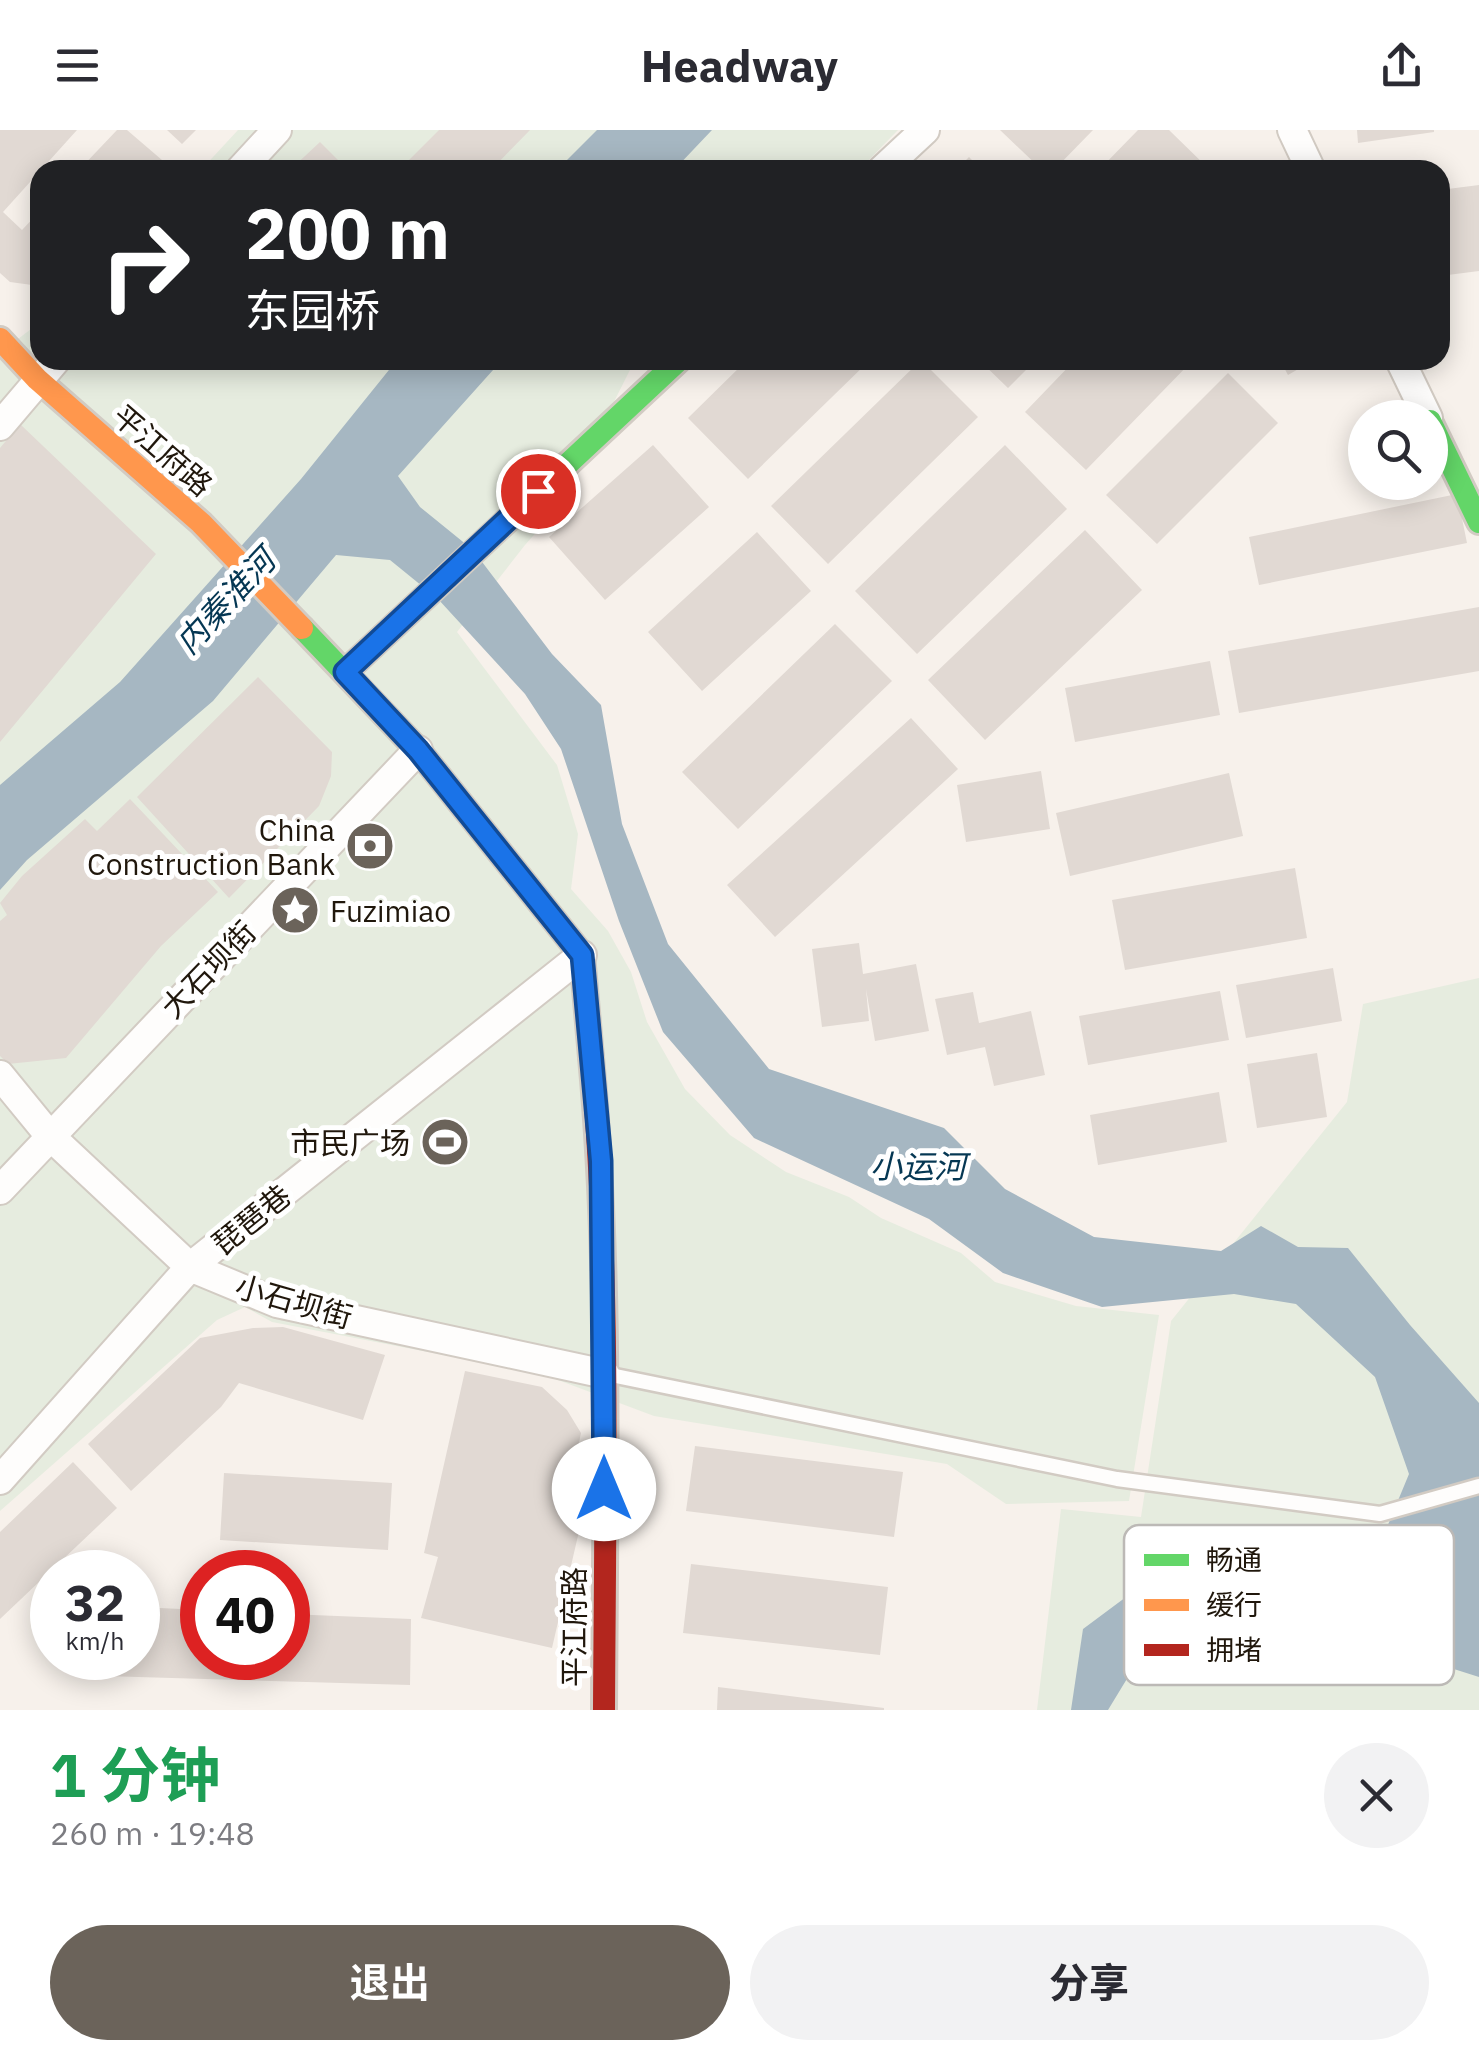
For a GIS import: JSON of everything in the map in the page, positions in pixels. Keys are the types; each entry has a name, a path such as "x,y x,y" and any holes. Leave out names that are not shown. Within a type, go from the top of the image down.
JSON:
{"street":[{"path":"249,160 277,130"},
{"path":"893,160 925,130"},
{"path":"1292,130 1306,160"},
{"name":"平江府路","path":"0,340 30,359"},
{"path":"0,426 47,370"},
{"name":"平江府路","path":"47,370 345,672"},
{"path":"582,955 418,750 345,672 668,370"},
{"path":"1405,370 1420,400"},
{"path":"1448,458 1479,522"},
{"name":"大石坝街","path":"0,1190 418,750"},
{"name":"平江府路","path":"582,955 601,1161 604,1710"},
{"name":"琵琶巷","path":"0,1480 190,1267 582,955"},
{"name":"小石坝街","path":"0,1075 49,1136 190,1267 277,1304 605,1374"}],"lane":[{"path":"605,1374 1118,1479 1380,1514 1479,1486"}],"shaded area":[{"path":"238,130 898,130 869,160 210,160"},
{"name":"Fuzimiao","path":"30,330 30,370 630,370 564,501 457,632 557,765 578,834 571,889 608,931 631,972 647,1022 685,1089 730,1135 786,1172 849,1197 881,1218 961,1253 995,1282 1076,1306 1159,1315 1129,1501 1006,1504 947,1464 654,1416 542,1374 272,1322 245,1307 217,1320 0,1511 0,353"},
{"path":"1479,978 1479,1710 1037,1710 1061,1509 1141,1517 1171,1321 1347,1102 1363,1004"}],"water":[{"path":"597,130 712,130 684,160 567,160"},
{"path":"389,370 493,370 398,476 420,507 473,550 552,654 601,705 622,824 668,944 769,1069 944,1128 1005,1189 1094,1237 1221,1251 1261,1226 1298,1247 1348,1248 1479,1403 1479,1677 1454,1669 1454,1525 1388,1525 1409,1474 1375,1377 1296,1304 1234,1294 1102,1307 1003,1273 929,1219 754,1138 663,1032 619,921 561,749 525,694 438,599 390,560 336,555 213,701 27,860 0,890 0,785 120,682 301,479"},
{"path":"1124,1599 1124,1684 1108,1710 1071,1710 1083,1629"}],"building":[{"path":"0,130 77,130 50,160 30,160 30,182 3,212 22,230 30,222 30,285 10,282 0,273"},
{"path":"117,130 127,130 162,160 88,160"},
{"path":"167,130 196,130 182,144"},
{"path":"439,130 530,130 501,160 409,160"},
{"path":"1000,130 1093,130 1064,160 1032,160"},
{"path":"1138,130 1169,130 1200,160 1109,160"},
{"path":"1357,130 1434,130 1434,132 1358,143"},
{"path":"320,142 338,160 301,160"},
{"path":"1479,185 1479,271 1450,275 1450,189"},
{"path":"737,370 860,370 748,479 688,418"},
{"path":"911,370 931,370 978,417 828,564 771,506"},
{"path":"989,370 1026,370 1008,388"},
{"path":"1065,370 1183,370 1086,470 1025,412"},
{"path":"1228,373 1278,423 1157,544 1106,495"},
{"path":"20,424 156,554 0,742 0,448"},
{"path":"653,445 709,507 605,600 549,537"},
{"path":"1005,445 1067,509 917,654 855,591"},
{"path":"1457,494 1467,543 1259,585 1249,537 1428,500 1448,500 1448,496"},
{"path":"1085,530 1142,590 985,740 928,680"},
{"path":"757,532 811,591 702,691 648,632"},
{"path":"1479,607 1479,671 1239,713 1228,651"},
{"path":"835,624 892,681 738,829 682,772"},
{"path":"1210,661 1220,715 1075,742 1065,688"},
{"path":"258,677 332,752 331,776 319,806 229,898 137,797"},
{"path":"911,718 958,769 775,937 727,885"},
{"path":"1041,771 1050,829 966,842 957,785"},
{"path":"1229,773 1243,836 1070,876 1056,813"},
{"path":"130,799 218,892 161,946 66,1058 8,1064 0,1056 0,921 7,915 0,903 22,876 85,819 97,831"},
{"path":"1295,868 1307,938 1125,970 1112,900"},
{"path":"859,943 863,974 916,964 929,1031 875,1041 866,989 869,1021 822,1027 812,949"},
{"path":"1333,968 1342,1021 1246,1038 1236,985"},
{"path":"1220,991 1229,1040 1088,1065 1079,1016"},
{"path":"973,992 979,1023 1031,1011 1045,1075 994,1086 985,1047 947,1055 935,999"},
{"path":"1317,1053 1327,1117 1257,1128 1247,1064"},
{"path":"1219,1092 1227,1142 1098,1165 1090,1115"},
{"path":"283,1327 385,1355 363,1420 239,1383 221,1407 131,1491 88,1444 200,1338"},
{"path":"465,1371 542,1387 567,1410 581,1433 565,1510 583,1514 552,1648 421,1618 438,1557 424,1553"},
{"path":"695,1446 903,1472 894,1537 686,1511"},
{"path":"73,1462 117,1508 73,1550 30,1550 30,1591 0,1619 0,1532"},
{"path":"224,1473 392,1483 388,1550 220,1540"},
{"path":"691,1564 888,1587 880,1655 683,1633"},
{"path":"160,1608 180,1609 180,1678 160,1678"},
{"path":"310,1615 411,1619 410,1685 240,1680 310,1680"},
{"path":"718,1687 884,1708 884,1710 717,1710"}],"traffic: fast":[{"path":"345,672 668,370"},
{"path":"1448,458 1479,522"},
{"path":"302,628 418,750 582,955 591,1057"}],"traffic: slow":[{"path":"0,339 37,379 201,523 302,628"}],"traffic: jam":[{"path":"591,1057 604,1302 604,1710"}],"place":[{"name":"China Construction Bank","path":"370,846"},
{"name":"Fuzimiao","path":"295,910"},
{"name":"市民广场","path":"445,1142"}],"route":[{"path":"538,491 345,672 418,750 582,955 601,1161 604,1489"}],"water label":[{"name":"内秦淮河","path":"225,601"},
{"name":"小运河","path":"918,1166"}]}
